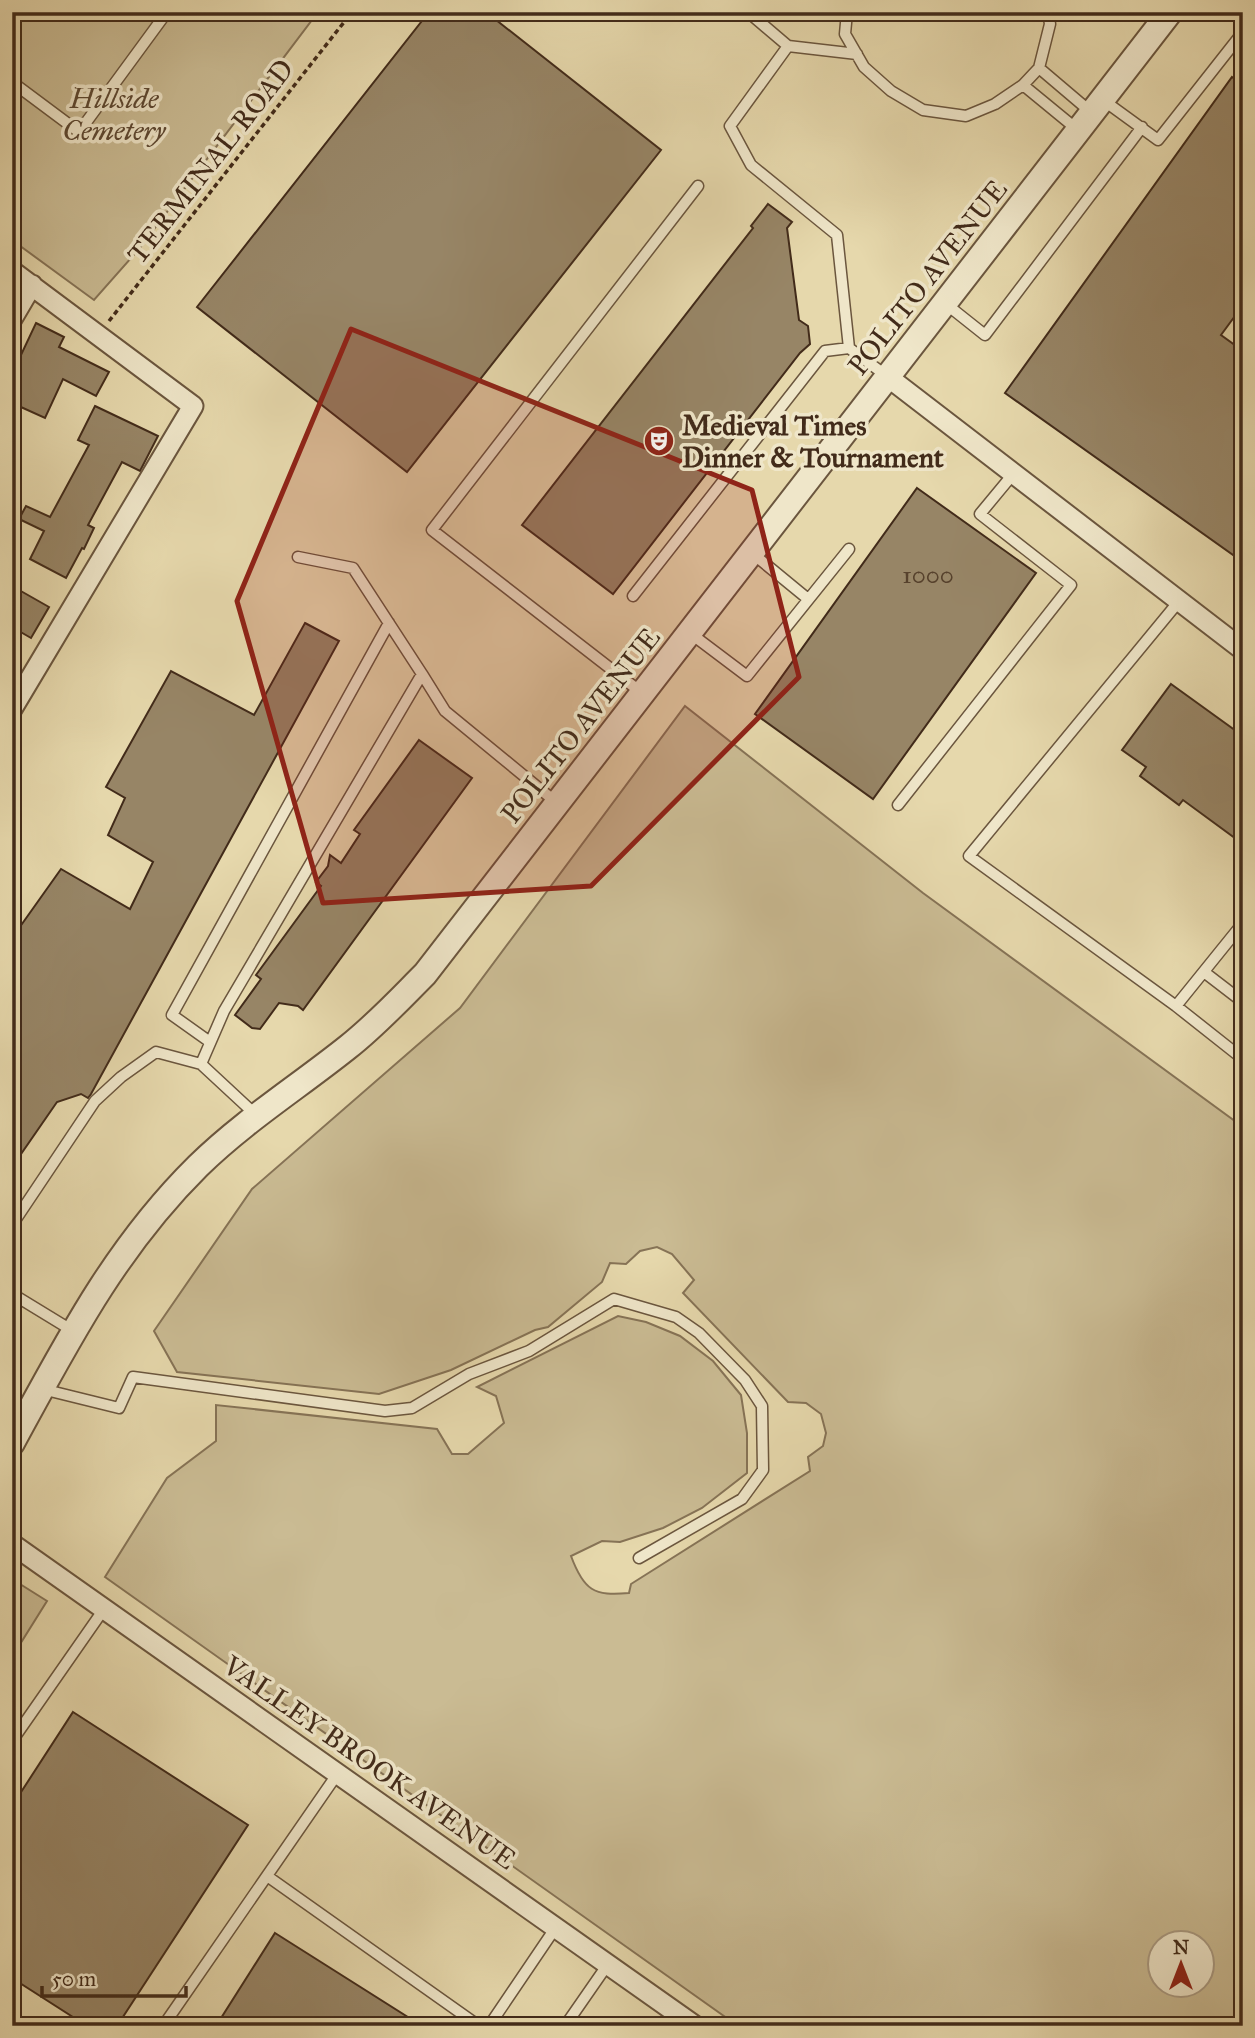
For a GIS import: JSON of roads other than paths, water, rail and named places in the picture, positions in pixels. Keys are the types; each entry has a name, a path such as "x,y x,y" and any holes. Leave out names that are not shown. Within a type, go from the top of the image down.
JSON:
{"street":[{"name":"POLITO AVENUE","path":"12,1443 73,1331 116,1263 155,1212 198,1166 257,1115 348,1048 385,1016 425,974 1170,12"},
{"path":"12,271 193,406 12,709"},
{"path":"12,319 32,285"},
{"path":"888,377 1243,650"},
{"name":"VALLEY BROOK AVENUE","path":"12,1544 695,2026"}],"lane":[{"path":"12,82 79,132 167,12"},
{"path":"748,12 788,46 857,54"},
{"path":"847,12 845,34 864,67 891,91 923,110 966,116 995,104 1023,85 1039,68 1050,24 1048,12"},
{"path":"1023,85 1091,114 1142,127 1158,140 1243,33"},
{"path":"788,46 730,126 751,165 837,235 849,348"},
{"path":"1039,68 1091,114"},
{"path":"946,303 985,335 1142,127"},
{"path":"642,693 432,530 698,186"},
{"path":"633,596 825,351 849,348 888,377"},
{"path":"898,805 1071,585 980,514 1014,473"},
{"path":"690,632 747,676 849,549"},
{"path":"750,552 808,599"},
{"path":"298,557 353,568 445,711 557,803"},
{"path":"1180,600 969,856 1176,1006 1243,1059"},
{"path":"210,1042 172,1015 389,624"},
{"path":"201,1064 224,1011 422,674"},
{"path":"1176,1006 1241,929"},
{"path":"1204,972 1243,1002"},
{"path":"12,1225 95,1101 121,1077 156,1052 201,1064 257,1115"},
{"path":"12,1291 14,1295 73,1331"},
{"path":"42,1389 119,1408 133,1377 385,1411 412,1408 469,1374 529,1352 614,1299 676,1317 699,1333 745,1380 762,1406 763,1470 741,1499 639,1558"},
{"path":"12,1741 104,1609"},
{"path":"167,2026 168,2019 338,1773"},
{"path":"267,1876 480,2026"},
{"path":"489,2026 556,1927"},
{"path":"565,2026 608,1964"}],"place":[{"name":"Medieval Times Dinner & Tournament","path":"659,441"}],"park label":[{"name":"Hillside Cemetery","path":"114,114"}]}
